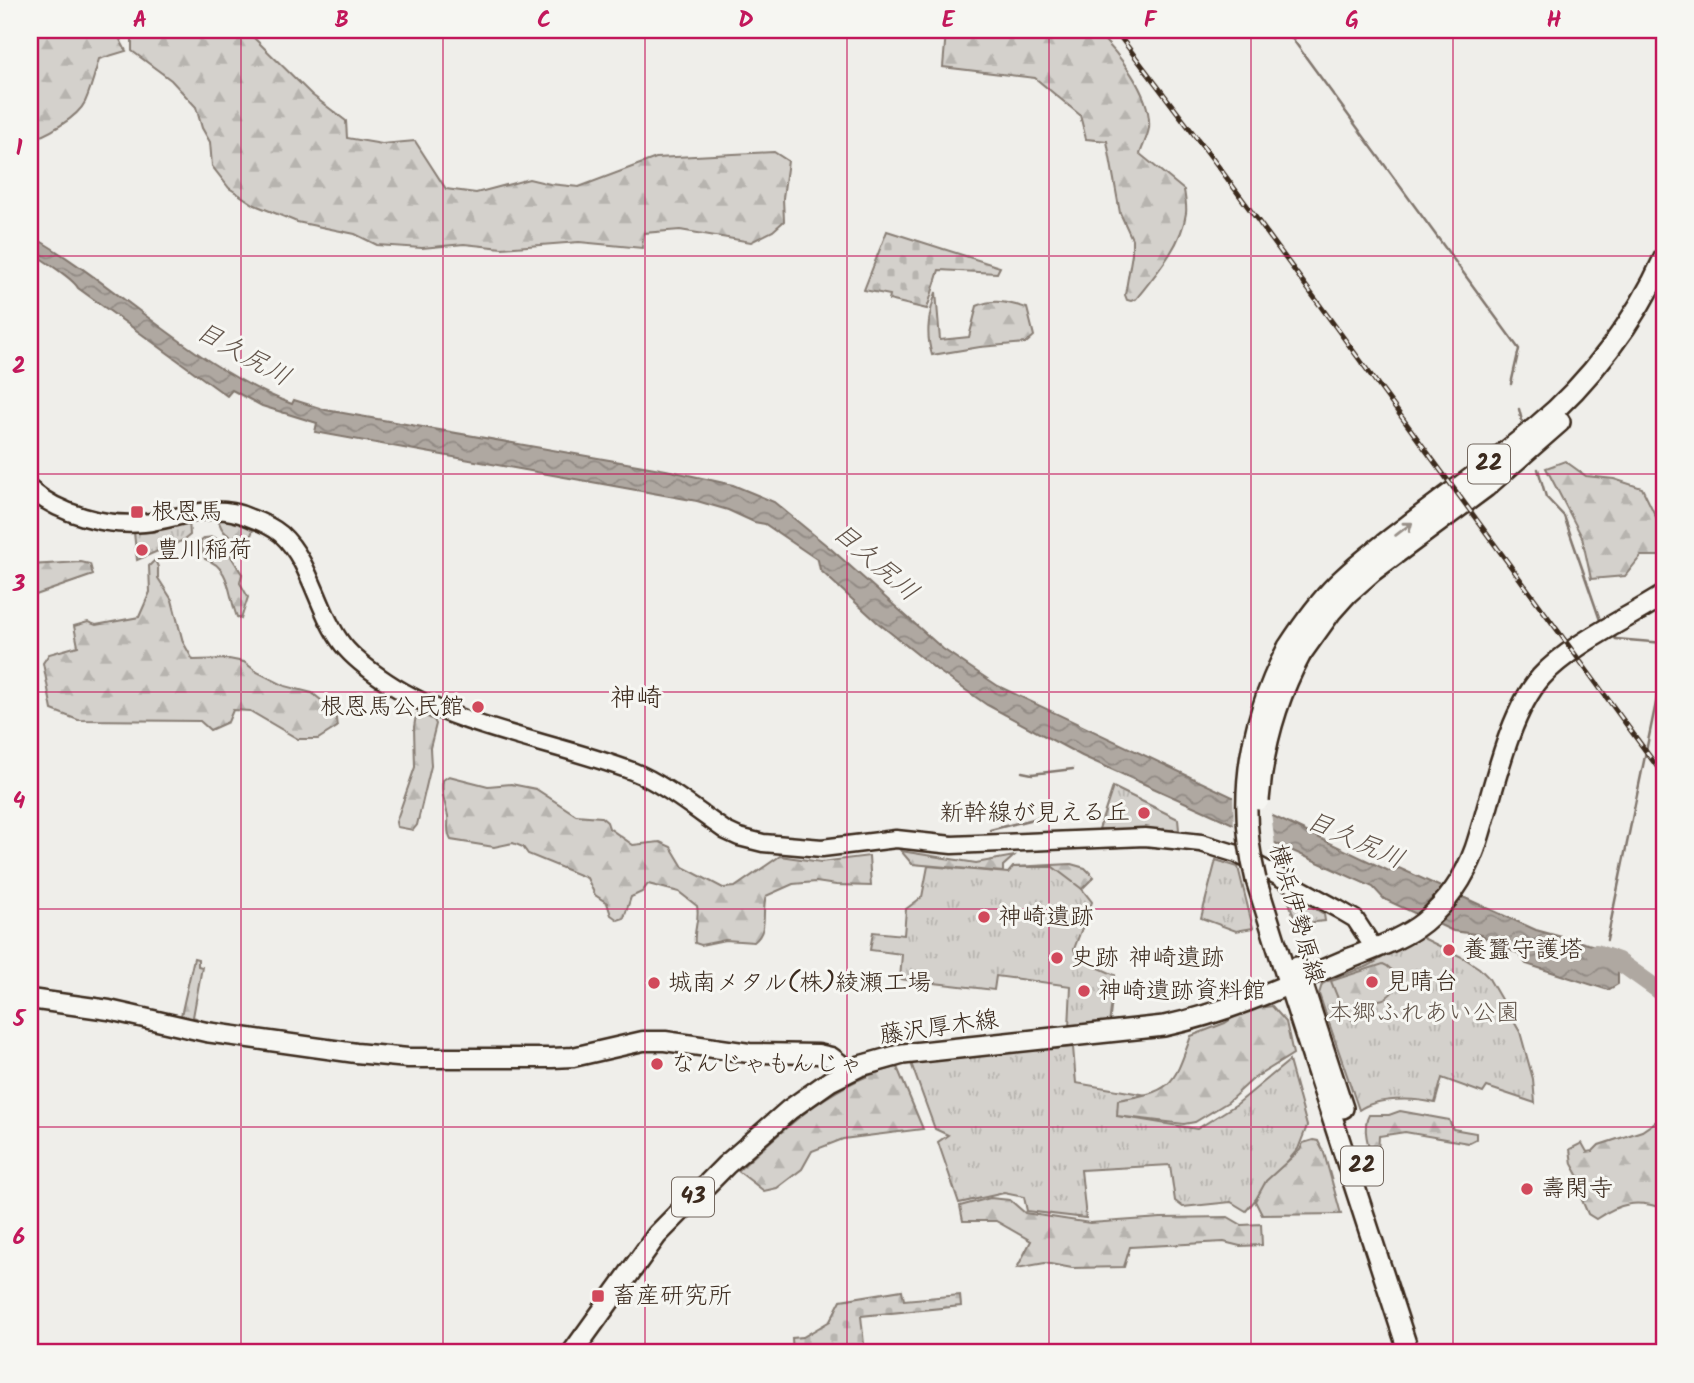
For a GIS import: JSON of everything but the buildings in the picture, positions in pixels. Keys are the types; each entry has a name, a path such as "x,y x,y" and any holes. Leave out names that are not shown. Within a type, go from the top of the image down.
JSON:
{"main road":[{"name":"横浜伊勢原線","path":"1420,1353 1263,883 1258,803 1261,775 1277,706 1304,623 1338,583 1395,535 1539,425 1576,388 1614,344 1646,297 1664,258"},
{"name":"横浜伊勢原線","path":"1295,650 1348,593 1373,571 1486,487 1546,436 1584,398 1621,354 1664,285"},
{"name":"横浜伊勢原線","path":"1295,982 1422,924 1455,889 1474,851 1505,749 1524,703 1539,679 1555,664 1664,595"},
{"name":"横浜伊勢原線","path":"1295,982 1409,1353"},
{"name":"藤沢厚木線","path":"572,1353 657,1235 690,1199 789,1110 845,1072 903,1054 1164,1026 1197,1019 1295,982"},
{"path":"30,999 108,1010 206,1032 295,1046 408,1058 573,1057 643,1041 665,1041 749,1053 818,1054 831,1057 845,1072"}],"street":[{"path":"30,489 41,499 61,510 96,519 144,523 213,510 229,510 259,522 280,534 295,552 343,644 360,662 386,681 443,711 642,775 739,837 763,843 822,848 896,839 952,845 1145,837 1201,844 1237,854 1346,914 1362,927 1374,948"}],"green space":[{"path":"115,30 126,51 99,59 85,102 76,114 61,125 30,139 30,32"},
{"path":"132,30 246,30 312,95 346,121 347,138 382,144 415,141 446,189 476,193 529,179 579,187 656,158 774,152 788,161 783,198 784,221 773,231 751,242 680,230 644,233 642,248 579,242 502,248 464,244 422,248 377,245 355,234 297,222 255,205 229,188 212,166 210,142 202,128 196,107 171,80 132,51"},
{"path":"940,30 1094,30 1122,61 1139,88 1148,115 1149,128 1140,154 1184,190 1186,207 1179,237 1159,270 1136,299 1127,300 1125,295 1132,239 1120,213 1107,141 1086,139 1080,115 1035,78 943,67 946,32"},
{"path":"887,231 1000,267 997,273 939,270 927,309 889,300 890,295 864,290"},
{"path":"936,292 940,340 969,337 977,306 996,302 1027,308 1034,336 1026,343 932,355 929,324"},
{"path":"1565,461 1586,476 1614,479 1642,488 1659,523 1661,556 1641,556 1625,576 1591,579 1582,537 1546,468"},
{"path":"218,518 230,518 253,530 251,535 243,540 230,536 221,527"},
{"path":"189,520 190,535 184,540 137,560 134,533 153,532"},
{"path":"214,537 223,544 242,574 240,583 248,597 241,619 237,617 220,568 205,559 200,542"},
{"path":"155,560 158,578 172,600 183,642 193,660 229,659 244,662 285,686 312,693 335,711 337,727 318,739 298,739 250,711 233,710 228,722 210,730 200,721 78,720 52,710 43,663 49,654 78,646 74,626 139,617 150,592 149,566"},
{"path":"81,562 90,564 93,575 30,597 30,565"},
{"path":"419,713 434,720 436,724 430,748 431,766 417,825 413,830 397,827 396,822 415,767 414,727 416,715"},
{"path":"449,776 488,786 511,784 536,789 576,815 601,817 609,828 633,845 660,842 671,847 683,867 723,888 735,887 780,856 821,862 869,856 871,886 816,882 793,884 766,896 762,932 754,942 725,940 701,945 695,943 697,906 679,892 648,884 642,892 631,897 624,918 618,920 611,915 607,903 595,895 587,878 528,854 523,847 513,843 494,847 451,840 443,790 443,780"},
{"path":"1113,787 1178,819 1179,830 1099,829"},
{"path":"901,851 976,863 1014,856 1003,866 1003,872 912,864"},
{"path":"1216,860 1238,867 1253,928 1236,931 1201,918"},
{"path":"1071,864 1085,868 1094,877 1082,889 1053,867 1013,867"},
{"path":"928,866 1008,873 1013,867 1053,867 1078,884 1092,902 1074,949 1077,958 1115,975 1109,1025 1069,1028 1071,986 996,976 994,990 900,979 902,954 870,950 873,932 904,935 906,909 922,897"},
{"path":"1286,892 1324,914 1325,921 1296,924"},
{"name":"本郷ふれあい公園","path":"1421,937 1464,958 1488,977 1520,1032 1533,1079 1535,1103 1487,1087 1483,1093 1442,1078 1435,1103 1396,1100 1376,1103 1359,1110 1319,994 1322,984 1368,966 1407,942"},
{"path":"194,958 198,959 198,966 202,967 193,1017 196,1018 192,1023 180,1020"},
{"path":"1383,964 1394,974 1394,989 1385,998 1370,1001 1367,1007 1357,1010 1352,1020 1341,1006 1331,981"},
{"path":"1272,1006 1286,1022 1293,1054 1253,1079 1228,1102 1195,1122 1184,1124 1117,1116 1118,1100 1150,1093 1168,1083 1180,1066 1191,1036 1225,1023 1244,1010"},
{"path":"1073,1047 1076,1083 1147,1095 1119,1100 1118,1116 1197,1129 1237,1104 1289,1061 1307,1126 1298,1149 1246,1211 1231,1202 1183,1207 1175,1201 1170,1165 1081,1170 1086,1218 1027,1211 1024,1197 1004,1193 959,1203 938,1142 948,1135 935,1129 911,1063"},
{"path":"897,1067 923,1129 843,1139 812,1151 802,1169 777,1188 764,1191 738,1171 811,1108 852,1083"},
{"path":"1400,1111 1449,1120 1453,1129 1476,1133 1476,1139 1468,1143 1405,1132 1379,1136 1377,1171 1368,1143 1366,1128 1369,1115 1389,1115"},
{"path":"1664,1116 1664,1209 1645,1204 1629,1204 1596,1219 1588,1214 1578,1191 1582,1182 1572,1164 1570,1149 1582,1143 1587,1152 1593,1151 1599,1145 1642,1131"},
{"path":"1318,1141 1324,1153 1341,1214 1262,1215 1255,1201 1266,1181 1300,1150 1303,1143"},
{"path":"990,1198 1010,1200 1025,1213 1090,1223 1228,1217 1242,1225 1261,1224 1262,1245 1240,1246 1224,1242 1130,1247 1124,1267 1072,1268 1045,1263 1017,1268 1031,1241 996,1221 963,1221 960,1206"},
{"path":"902,1290 904,1300 960,1295 961,1306 861,1316 865,1353 793,1353 792,1338 803,1337 830,1321 841,1300"}],"water":[{"path":"30,235 63,255 189,348 256,388 292,404 294,400 326,410 666,470 733,485 774,502 943,649 998,686 1389,871 1399,868 1536,930 1614,951 1618,961 1618,984 1608,990 1526,964 1518,953 1496,946 1482,935 1453,931 1384,899 1373,887 1082,756 987,705 937,670 877,622 820,570 818,560 765,524 697,501 315,432 317,423 262,406 232,390 227,396 30,251"}],"pier":[{"path":"1233,794 1271,812 1275,846 1234,828"}],"waterway":[{"path":"1286,30 1519,349 1511,384"},
{"path":"1519,409 1522,421"},
{"path":"1538,469 1546,497 1564,516 1601,623"},
{"path":"1613,636 1616,639 1664,643"},
{"path":"1607,940 1664,664"},
{"path":"1022,772 1032,774 1073,769"},
{"path":"990,830 1049,815"},
{"name":"目久尻川","path":"1596,953 1618,961 1664,994"}],"railway":[{"path":"1115,30 1221,170 1664,776"}],"place":[{"name":"根恩馬","path":"137,512"},
{"name":"豊川稲荷","path":"142,550"},
{"name":"根恩馬公民館","path":"478,707"},
{"name":"新幹線が見える丘","path":"1144,813"},
{"name":"神崎遺跡","path":"984,917"},
{"name":"養蠶守護塔","path":"1449,950"},
{"name":"史跡 神崎遺跡","path":"1057,958"},
{"name":"見晴台","path":"1372,982"},
{"name":"城南メタル(株)綾瀬工場","path":"654,983"},
{"name":"神崎遺跡資料館","path":"1084,991"},
{"name":"なんじゃもんじゃ","path":"657,1064"},
{"name":"壽閑寺","path":"1527,1189"},
{"name":"畜産研究所","path":"598,1296"}],"district":[{"name":"神崎","path":"636,699"}]}
